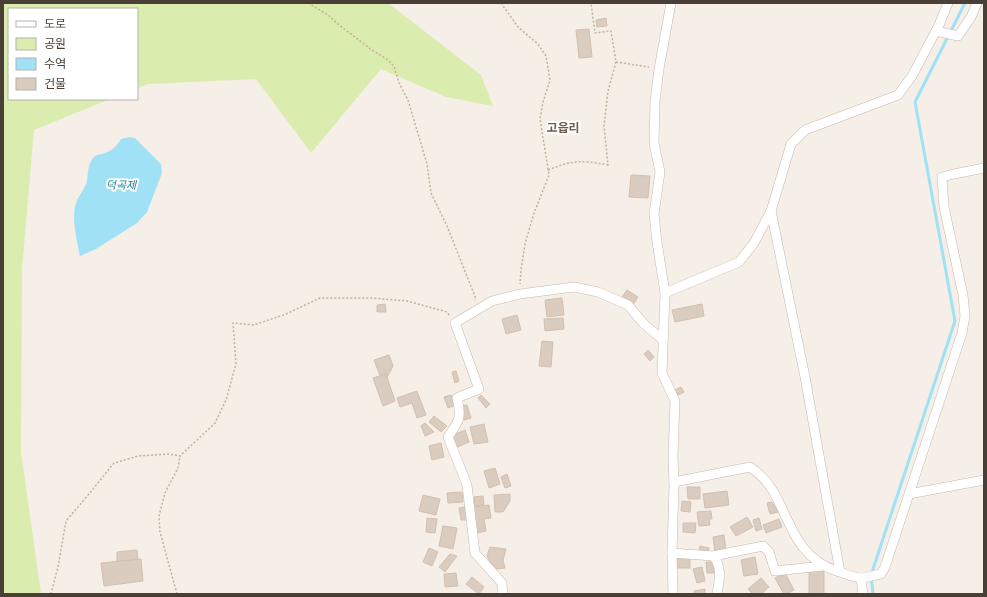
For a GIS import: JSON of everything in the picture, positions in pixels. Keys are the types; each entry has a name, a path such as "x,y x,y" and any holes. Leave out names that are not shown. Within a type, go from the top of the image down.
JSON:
{"street":[{"path":"671,3 659,69 655,101 654,143 660,172 654,214 665,293 662,340 662,373 675,401 673,456 673,594"},
{"path":"665,293 739,262 754,243 771,211 791,144 805,130 898,95 912,76 936,31 948,3"},
{"path":"936,31 958,36 977,3"},
{"path":"674,482 750,467 757,471 769,484 792,531 803,548 813,559 823,566 861,578 881,574 885,567 962,333 965,316 963,295 944,207 942,178 984,168"},
{"path":"771,211 805,376 840,572"},
{"path":"503,594 502,583 475,553 467,484 448,437 458,423 460,412 457,398 479,389 455,323 492,301 520,294 574,287 598,292 628,305 644,324 662,340"},
{"path":"909,494 984,480"},
{"path":"672,553 713,556 763,546 769,552 775,571 823,566"},
{"path":"713,556 717,560 721,575 717,594"},
{"path":"861,578 864,594"}],"path":[{"path":"308,3 328,15 394,66 399,83 408,100 427,164 431,193 447,226 476,299 470,305"},
{"path":"501,3 518,27 538,44 546,56 550,80 543,102 540,119 549,175 534,213 525,244 521,270 520,294"},
{"path":"548,170 563,164 579,161 608,165 604,126 608,91 616,62 611,32 595,33 592,3"},
{"path":"616,62 659,69"},
{"path":"177,594 160,532 159,516 165,493 178,468 180,456 216,423 226,400 236,364 233,322 254,325 286,314 320,298 371,298 407,301 447,312 455,323"},
{"path":"51,594 58,567 66,521 90,494 114,463 138,456 169,454 180,456"}],"green space":[{"path":"3,3 388,3 481,75 493,106 446,97 381,69 311,153 256,79 148,84 138,88 138,8 8,8 8,100 108,100 34,130 22,269 21,452 41,594 3,594"}],"water":[{"name":"덕곡제","path":"129,137 135,138 161,164 162,173 147,212 137,223 96,249 80,256 74,215 77,200 87,181 92,159 99,154 108,152 121,139"}],"building":[{"path":"606,18 607,26 597,27 596,20"},
{"path":"589,29 592,57 579,58 576,30"},
{"path":"631,175 650,176 648,198 629,197"},
{"path":"627,290 638,297 633,305 622,297"},
{"path":"562,298 564,315 547,317 545,300"},
{"path":"385,304 386,312 377,312 377,305"},
{"path":"702,304 704,316 675,322 672,310"},
{"path":"517,315 521,330 506,334 502,319"},
{"path":"563,318 564,329 545,331 544,319"},
{"path":"542,341 553,342 551,367 539,366"},
{"path":"648,350 654,357 650,361 644,354"},
{"path":"389,355 393,366 387,377 386,374 380,376 374,360"},
{"path":"456,371 459,381 455,383 452,372"},
{"path":"386,374 395,401 383,406 373,378"},
{"path":"681,387 684,392 678,395 675,390"},
{"path":"417,391 426,415 417,418 412,403 400,407 397,398"},
{"path":"451,395 455,405 448,408 444,397"},
{"path":"481,395 490,404 486,408 478,398"},
{"path":"467,405 471,418 464,420 461,406"},
{"path":"434,416 447,426 441,432 429,422"},
{"path":"425,423 434,432 425,436 421,426"},
{"path":"484,424 488,442 474,444 470,427"},
{"path":"465,430 469,442 455,448 451,436"},
{"path":"441,443 444,457 432,460 429,446"},
{"path":"495,468 500,484 489,488 484,471"},
{"path":"507,474 511,486 505,488 501,477"},
{"path":"687,487 700,487 700,499 688,499"},
{"path":"727,491 729,505 705,508 703,494"},
{"path":"462,492 463,502 448,503 447,493"},
{"path":"510,494 510,501 503,512 495,512 494,495"},
{"path":"423,495 440,499 436,515 419,511"},
{"path":"483,496 484,505 475,506 474,497"},
{"path":"682,501 691,502 690,512 681,511"},
{"path":"772,502 778,512 770,514 767,503"},
{"path":"489,505 491,518 484,519 486,531 477,533 473,507"},
{"path":"465,507 467,520 461,520 459,508"},
{"path":"711,511 712,519 709,519 710,525 699,526 697,512"},
{"path":"747,517 753,527 736,536 730,527"},
{"path":"427,518 437,519 435,533 426,532"},
{"path":"759,518 762,529 756,531 753,520"},
{"path":"779,519 782,527 766,533 763,525"},
{"path":"683,523 696,523 695,533 683,532"},
{"path":"443,526 457,528 453,549 439,546"},
{"path":"724,535 726,550 715,552 713,537"},
{"path":"700,546 709,548 708,552 699,551"},
{"path":"490,547 506,549 503,560 505,568 494,569 487,556"},
{"path":"429,548 438,552 432,566 423,562"},
{"path":"137,550 138,560 117,562 117,552"},
{"path":"450,554 457,556 445,572 439,567"},
{"path":"676,556 690,556 690,568 676,568"},
{"path":"755,557 758,574 744,576 741,560"},
{"path":"141,559 143,581 104,586 101,563"},
{"path":"706,562 713,562 714,573 707,573"},
{"path":"702,567 705,581 697,583 693,569"},
{"path":"809,571 824,571 824,594 809,594"},
{"path":"456,573 458,586 445,587 444,574"},
{"path":"785,573 794,590 784,594 775,578"},
{"path":"472,577 484,587 479,594 466,584"},
{"path":"761,578 769,587 761,594 753,594 748,589"},
{"path":"705,589 705,594 694,594 694,591"}],"waterway":[{"path":"873,594 871,575 955,321 915,102 965,3"}],"district":[{"name":"고읍리","path":"563,128"}]}
